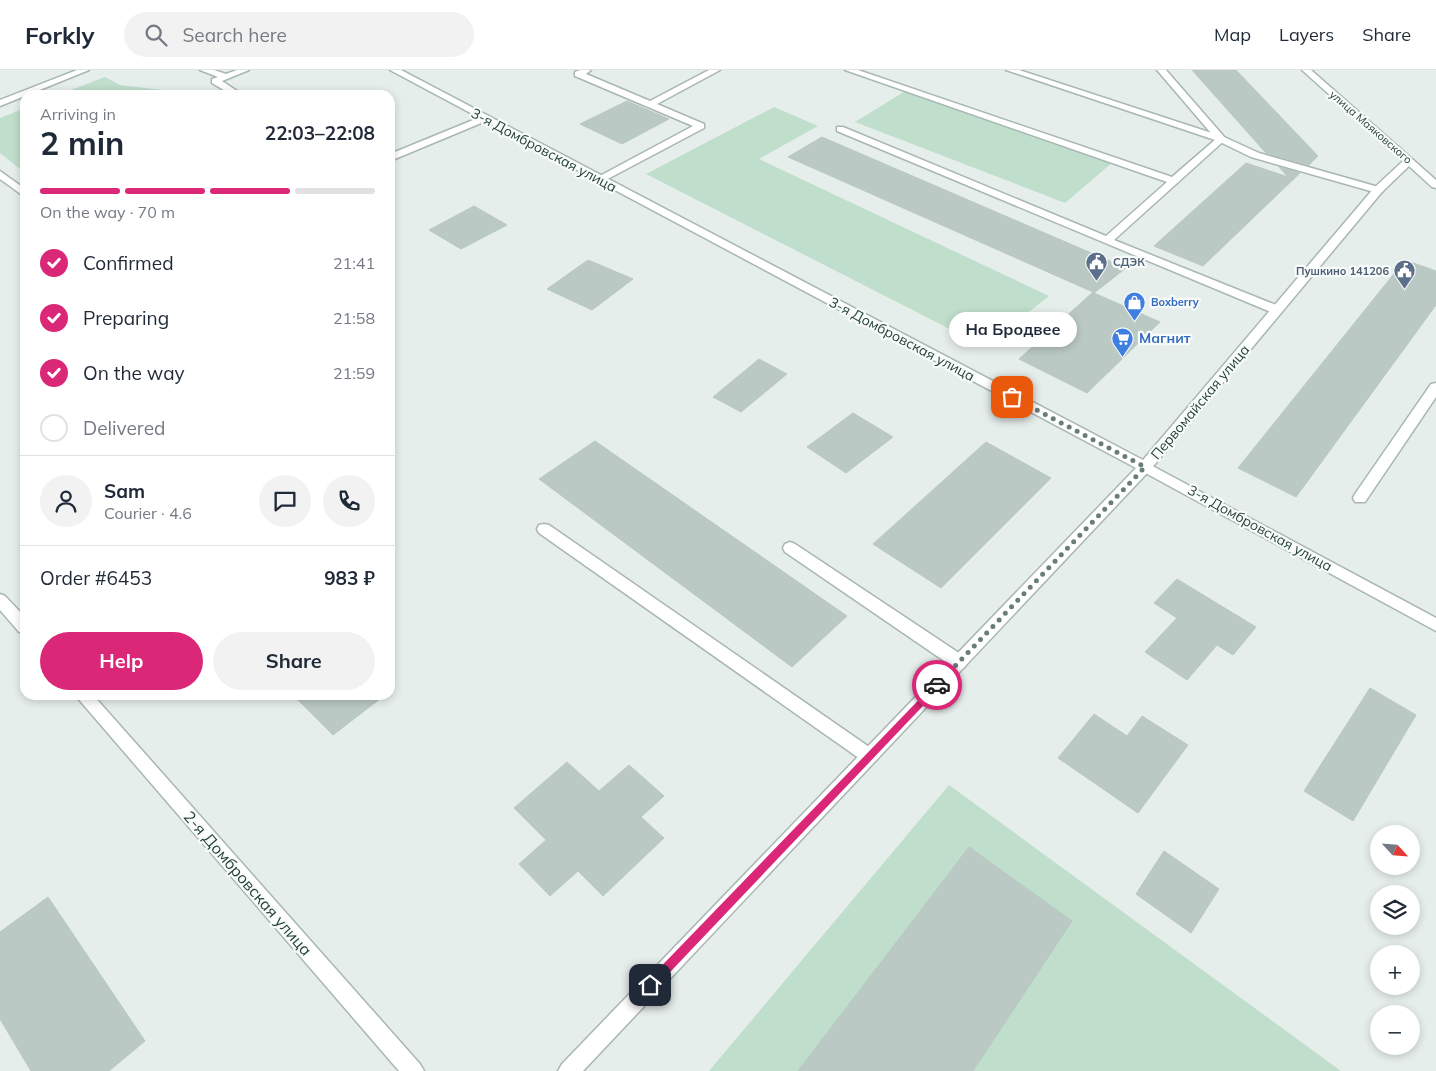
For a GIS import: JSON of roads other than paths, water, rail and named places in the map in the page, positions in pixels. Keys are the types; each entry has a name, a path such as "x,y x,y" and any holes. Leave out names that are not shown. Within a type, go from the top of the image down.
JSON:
{"street":[{"path":"33,90 85,70"},
{"path":"204,70 228,77"},
{"path":"230,90 215,81 245,70"},
{"name":"3-я Домбровская улица","path":"394,70 483,119 1145,467 1436,624"},
{"path":"587,70 578,74 701,126 600,180"},
{"path":"650,104 716,70"},
{"path":"849,70 1174,181"},
{"path":"1010,70 1220,139 1255,155 1378,190"},
{"path":"1161,70 1220,139"},
{"name":"улица Маяковского","path":"1306,70 1436,185"},
{"path":"0,103 20,95"},
{"path":"395,156 483,119"},
{"path":"840,129 1277,310"},
{"path":"1107,241 1220,139"},
{"name":"Первомайская улица","path":"568,1071 1145,467 1378,190 1409,161"},
{"path":"0,174 20,190"},
{"path":"1360,498 1436,387"},
{"path":"544,529 869,756"},
{"path":"790,548 959,662"},
{"path":"0,600 20,622"},
{"name":"2-я Домбровская улица","path":"87,700 413,1071"}],"place":[{"name":"СДЭК","path":"1097,281"},
{"name":"Пушкино 141206","path":"1405,290"},
{"name":"Boxberry","path":"1135,321"},
{"name":"Магнит","path":"1123,357"},
{"name":"На Бродвее","path":"1012,397"}]}
